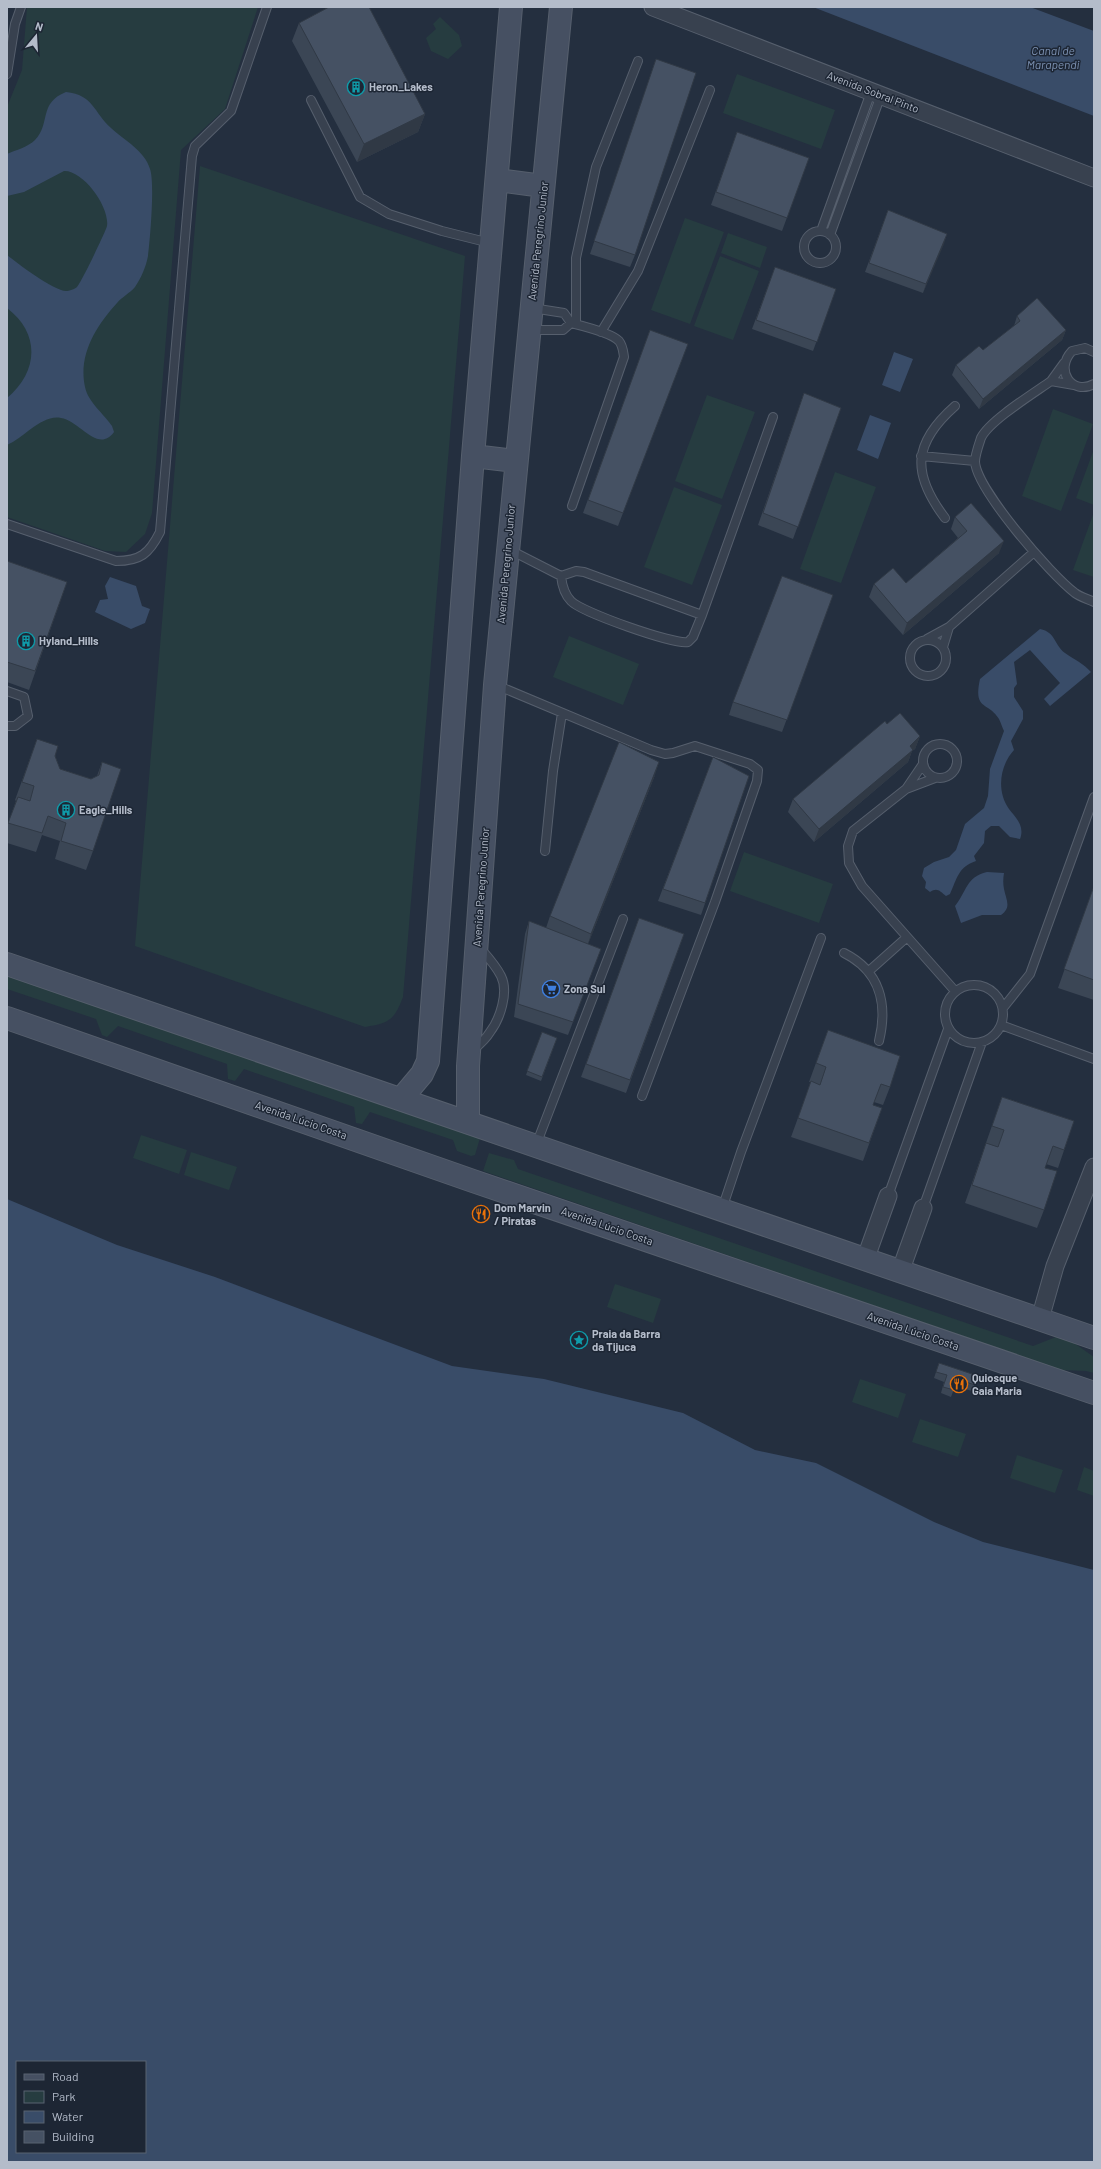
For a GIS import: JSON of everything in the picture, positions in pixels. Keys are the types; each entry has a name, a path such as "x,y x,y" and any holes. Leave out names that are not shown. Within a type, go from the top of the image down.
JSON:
{"street":[{"path":"400,1099 419,1079 428,1061 473,456 512,7"},
{"name":"Avenida Peregrino Junior","path":"468,1122 470,1054 495,685 561,7"},
{"name":"Avenida Sobral Pinto","path":"653,7 1094,178"},
{"path":"497,180 543,186"},
{"path":"473,456 516,461"},
{"path":"7,964 1094,1338"},
{"name":"Avenida Lúcio Costa","path":"7,1018 473,1181 1094,1393"},
{"path":"1040,1319 1055,1266 1094,1167"},
{"path":"865,1260 888,1196"},
{"path":"900,1272 923,1208"}],"lane":[{"path":"7,74 15,24 21,7"},
{"path":"7,524 116,561 133,560 141,557 148,552 154,544 160,532 192,156 195,146 231,111 267,7"},
{"path":"573,324 576,258 596,167 638,61"},
{"path":"600,332 638,271 710,90"},
{"path":"820,231 860,124 876,93"},
{"path":"830,235 876,93"},
{"path":"311,100 360,197 389,214 442,231 491,243"},
{"path":"820,231 830,235 836,249 832,258 822,263 812,261 805,253 804,243 810,234 820,231"},
{"path":"532,308 564,313 573,324 600,332 619,341 623,348 624,357 572,506"},
{"path":"529,330 564,330 573,324"},
{"path":"1094,352 1078,349 1072,352 1051,381 991,425 982,438 975,461 980,478 989,493 1034,552 1075,593 1094,602"},
{"path":"1065,362 1066,375 1074,385"},
{"path":"1051,381 1087,387 1094,384"},
{"path":"944,518 935,505 924,481 920,466 922,448 932,430 955,406"},
{"path":"561,576 562,587 572,602 592,613 673,642 688,642 693,637 702,615 773,417"},
{"path":"921,456 975,461"},
{"path":"508,549 561,576 576,571 584,572 702,615"},
{"path":"927,639 934,640 943,647 947,658 943,668 934,675 922,675 913,667 910,655 916,644 949,627 1034,552"},
{"path":"943,647 949,627"},
{"path":"495,685 651,750 665,754 674,753 694,746 750,764 758,770 757,781 715,902 642,1096"},
{"path":"7,691 24,697 28,716 15,726 7,726"},
{"path":"545,851 553,771 562,713"},
{"path":"906,789 935,778 946,778 955,770 957,760 953,750 943,744 932,746 924,755 923,764 926,772 935,778"},
{"path":"923,764 906,789 853,831 848,846 849,862 862,886 906,938 955,991"},
{"path":"1003,1008 995,993 979,985 962,987 955,991 946,1005 945,1021 948,1029 963,1041 973,1043 982,1042 993,1036 1001,1025 1003,1008 1030,974 1094,798"},
{"path":"536,1146 623,919"},
{"path":"722,1210 741,1152 821,938"},
{"path":"869,971 906,938"},
{"path":"470,1054 490,1033 501,1009 503,996 502,978 477,945"},
{"path":"844,953 856,959 869,971 880,995 883,1008 879,1041"},
{"path":"1001,1025 1094,1059"},
{"path":"888,1196 948,1029"},
{"path":"923,1208 982,1042"}],"green space":[{"path":"27,7 258,7 225,109 181,150 152,513 145,534 126,552 105,551 7,517 7,107 22,70"},
{"path":"440,17 459,35 462,46 448,59 431,51 426,38 436,29 433,24"},
{"path":"737,74 835,110 821,149 723,113"},
{"path":"200,166 465,256 403,997 394,1016 386,1022 373,1026 365,1027 135,946"},
{"path":"685,218 724,232 690,324 651,310"},
{"path":"728,233 767,247 760,268 721,253"},
{"path":"720,256 759,271 733,340 694,326"},
{"path":"707,395 755,412 722,499 675,481"},
{"path":"1053,409 1093,424 1061,511 1022,496"},
{"path":"1094,449 1094,505 1076,498"},
{"path":"835,472 876,487 841,583 800,569"},
{"path":"674,487 722,505 692,585 644,567"},
{"path":"1094,512 1094,577 1073,570"},
{"path":"569,636 639,664 623,705 553,677"},
{"path":"744,852 833,884 819,923 730,891"},
{"path":"7,973 480,1138 475,1155 471,1156 457,1151 453,1140 370,1112 362,1124 356,1123 354,1107 244,1069 235,1081 228,1079 227,1064 118,1026 107,1037 102,1035 96,1019 7,989"},
{"path":"141,1135 187,1150 179,1174 133,1158"},
{"path":"191,1152 237,1167 229,1190 184,1175"},
{"path":"489,1153 514,1160 518,1169 1033,1346 1056,1337 1074,1343 1094,1357 1094,1373 1086,1371 1061,1370 483,1171"},
{"path":"615,1284 661,1299 653,1323 607,1307"},
{"path":"860,1379 906,1394 898,1418 852,1402"},
{"path":"920,1419 966,1434 958,1457 912,1442"},
{"path":"1017,1455 1063,1470 1055,1493 1010,1478"},
{"path":"1084,1467 1094,1471 1094,1496 1077,1490"}],"water":[{"name":"Canal de Marapendi","path":"813,7 1030,7 1094,31 1094,116"},
{"path":"66,92 88,100 111,128 139,151 150,169 152,186 152,212 148,256 143,272 135,287 109,312 96,331 90,342 84,364 85,387 89,398 109,421 114,432 108,438 102,440 95,438 68,420 54,418 40,423 7,445 7,398 25,377 30,365 31,353 30,341 26,329 18,318 7,308 7,255 36,276 60,290 70,290 76,288 79,283 107,226 107,218 104,209 94,191 79,176 71,172 64,171 24,192 7,196 7,154 35,140 43,127 48,108 57,97"},
{"path":"894,352 913,359 900,392 882,385"},
{"path":"870,415 891,423 878,459 857,450"},
{"path":"110,577 136,586 142,606 150,609 145,623 131,629 95,612 100,600 108,599 105,586"},
{"path":"1040,629 1049,633 1061,650 1091,672 1050,706 1044,699 1060,683 1030,650 1014,662 1017,684 1014,688 1014,697 1023,711 1023,719 1011,741 1014,750 1005,763 1001,778 1001,786 1005,802 1021,826 1020,839 1010,837 999,826 991,826 985,831 984,843 974,856 976,861 962,870 950,894 946,896 937,890 930,892 925,888 926,882 922,876 924,868 934,862 949,857 956,850 965,824 984,808 988,796 990,769 1004,731 995,713 980,701 978,689 980,679"},
{"path":"987,872 1004,873 1003,883 1007,903 1006,909 1001,915 982,915 961,923 955,906 971,881 980,874"},
{"path":"7,1199 117,1245 215,1277 452,1366 544,1379 683,1413 755,1450 816,1463 934,1522 983,1542 1094,1570 1094,2162 7,2162"}],"building":[{"name":"Heron_Lakes","path":"329,7 369,7 425,114 364,144 299,23"},
{"path":"656,59 696,73 635,255 594,241"},
{"path":"737,132 809,158 787,218 716,192"},
{"path":"888,210 947,234 926,284 869,263"},
{"path":"775,267 836,289 817,342 756,320"},
{"path":"1037,298 1066,330 983,399 956,365 979,346 983,350 1020,321 1017,316"},
{"path":"650,330 688,344 623,513 588,500"},
{"path":"804,393 841,408 798,527 763,513"},
{"path":"971,503 1004,541 907,623 874,584 893,568 906,583 967,531 955,517"},
{"name":"Hyland_Hills","path":"7,561 67,582 35,671 7,662"},
{"path":"782,576 833,595 787,720 733,702"},
{"path":"900,713 920,736 910,746 913,750 819,829 793,799 885,721 887,724"},
{"name":"Eagle_Hills","path":"37,739 58,746 55,756 60,769 91,779 99,775 102,762 121,769 93,851 61,841 66,823 48,816 42,833 8,823 18,797 30,801 34,786 22,782"},
{"path":"619,742 659,762 591,934 550,916"},
{"path":"713,757 749,776 705,903 663,889"},
{"path":"1094,886 1094,980 1064,969"},
{"path":"639,918 684,934 630,1080 586,1064"},
{"name":"Zona Sul","path":"529,921 601,949 573,1022 518,1004"},
{"path":"828,1030 900,1056 890,1087 881,1084 873,1105 882,1108 869,1143 798,1118 811,1081 820,1085 826,1067 816,1063"},
{"path":"542,1032 557,1038 542,1077 527,1071"},
{"path":"1002,1097 1074,1121 1064,1150 1053,1146 1045,1168 1057,1171 1044,1210 972,1185 986,1143 998,1147 1004,1130 992,1126"},
{"path":"939,1363 978,1376 975,1385 957,1379 954,1390 943,1387 947,1375 936,1372"}],"place":[{"name":"Heron_Lakes","path":"356,87"},
{"name":"Hyland_Hills","path":"26,641"},
{"name":"Eagle_Hills","path":"66,810"},
{"name":"Zona Sul","path":"551,989"},
{"name":"Dom Marvin / Piratas","path":"481,1214"},
{"name":"Praia da Barra da Tijuca","path":"579,1340"},
{"name":"Quiosque Gaia Maria","path":"959,1384"}]}
